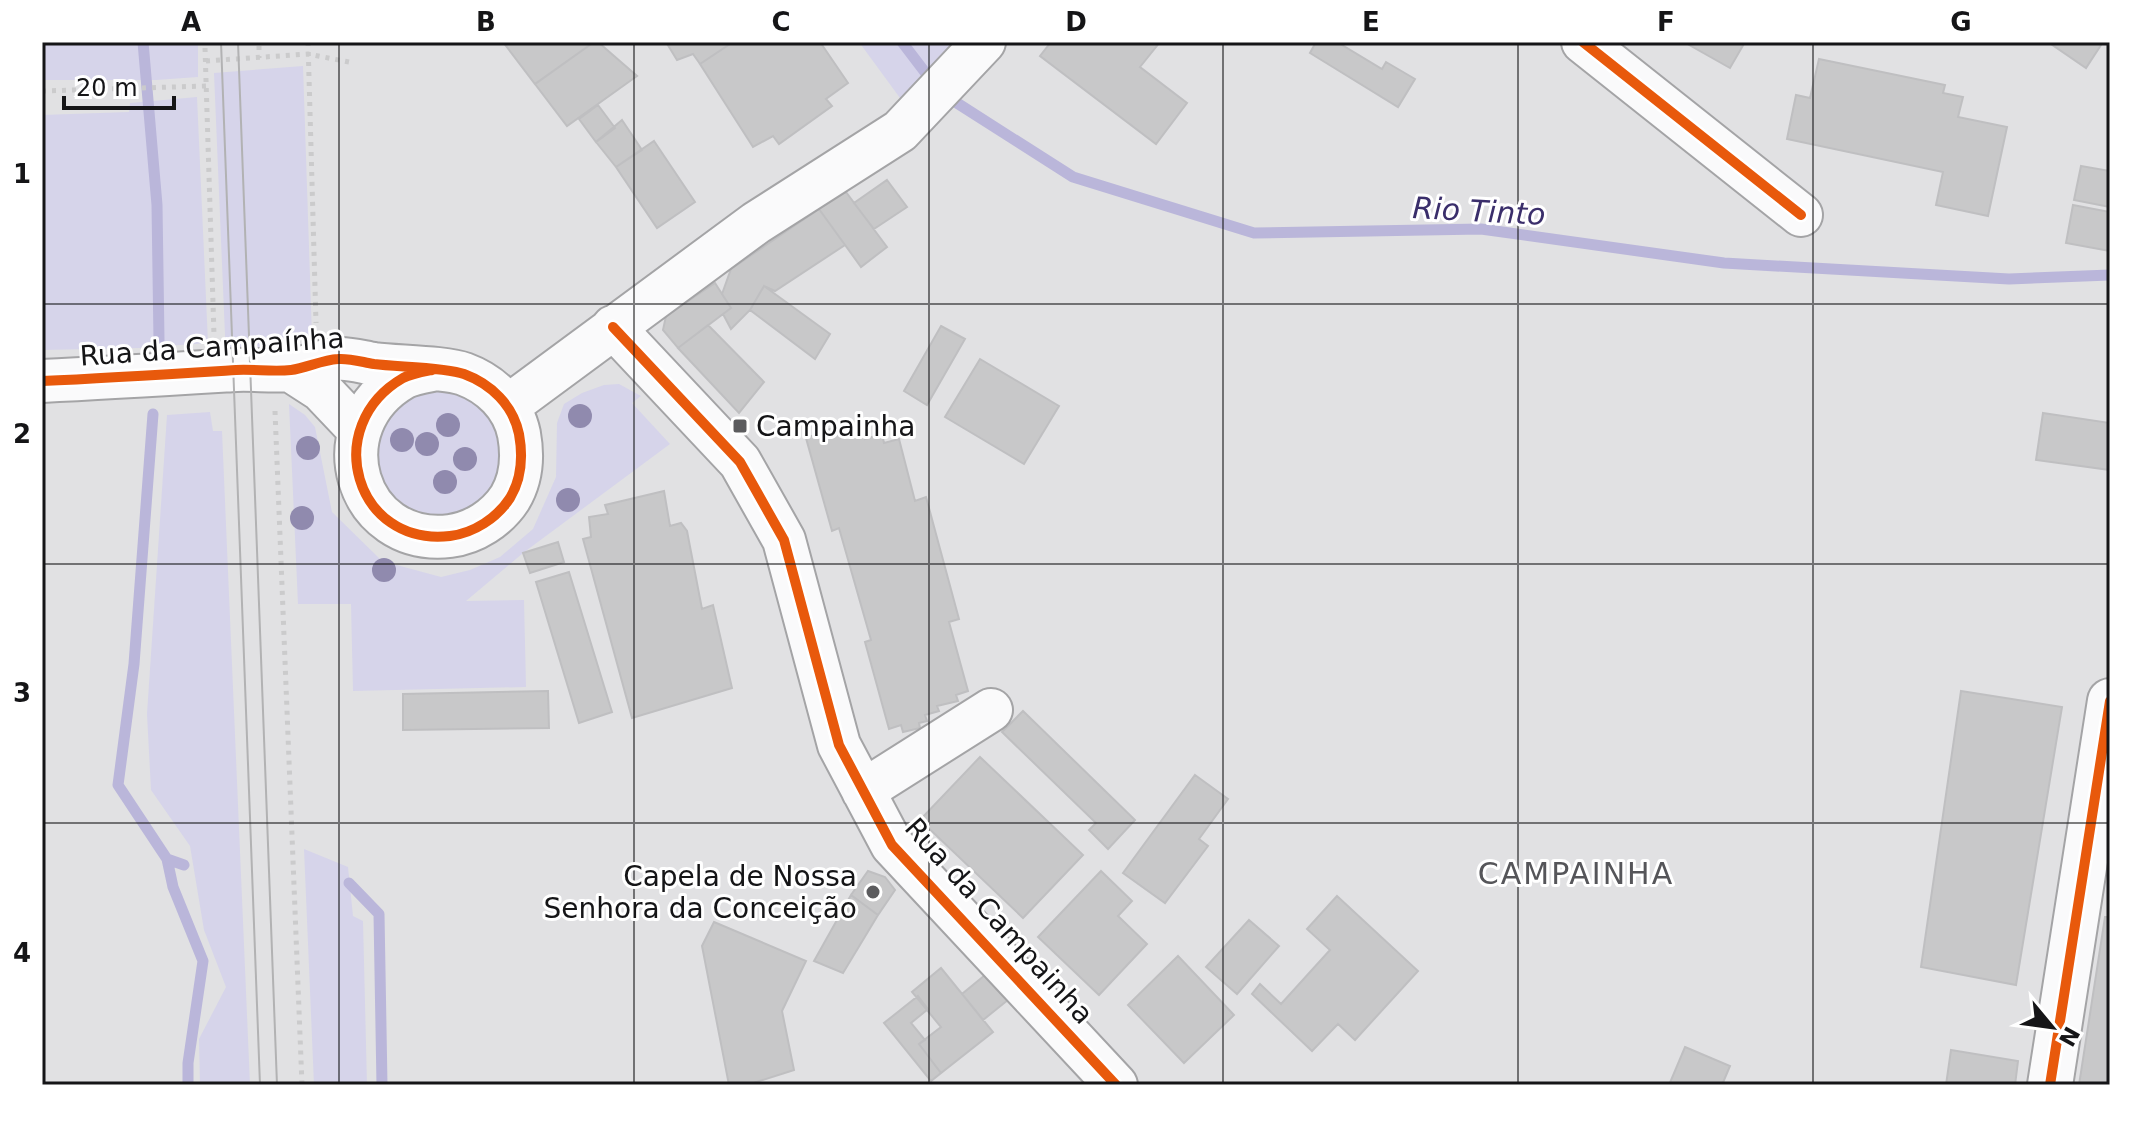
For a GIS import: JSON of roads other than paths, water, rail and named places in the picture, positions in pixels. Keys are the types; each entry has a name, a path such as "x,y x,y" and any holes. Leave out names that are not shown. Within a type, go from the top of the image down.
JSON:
{"street":[{"path":"1583,42 1801,215"},
{"path":"432,370 404,378 372,403 358,429 355,458 362,489 379,513 402,530 434,537 463,534 488,521 509,500 518,482 523,453 517,424 508,406 756,223 836,169 900,131 978,50"},
{"name":"Rua da Campainha","path":"613,327 740,462 784,540 839,745 892,845 1116,1085"},
{"name":"Rua da Campaínha","path":"42,381 249,369 290,370 339,359 461,372 487,385 508,406"},
{"name":"Rua da Campaínha","path":"290,370 321,390 358,429"},
{"path":"2050,1085 2110,701"},
{"path":"863,791 991,710"}],"waterway":[{"path":"143,42 157,205 159,340"},
{"name":"Rio Tinto","path":"902,42 934,84"},
{"name":"Rio Tinto","path":"946,96 1073,177 1254,233 1481,229 1724,263 2009,279 2110,275"},
{"path":"153,414 134,664 118,785 167,859 184,865"},
{"path":"167,859 173,887 203,961 188,1063 188,1085"},
{"path":"349,883 379,914 382,1085"}],"tram line":[{"path":"221,42 260,1085"},
{"path":"238,42 277,1085"}],"place":[{"name":"Campainha","path":"740,426"},
{"name":"Capela de Nossa Senhora da Conceição","path":"873,892"}],"district":[{"name":"CAMPAINHA","path":"1576,873"}]}
